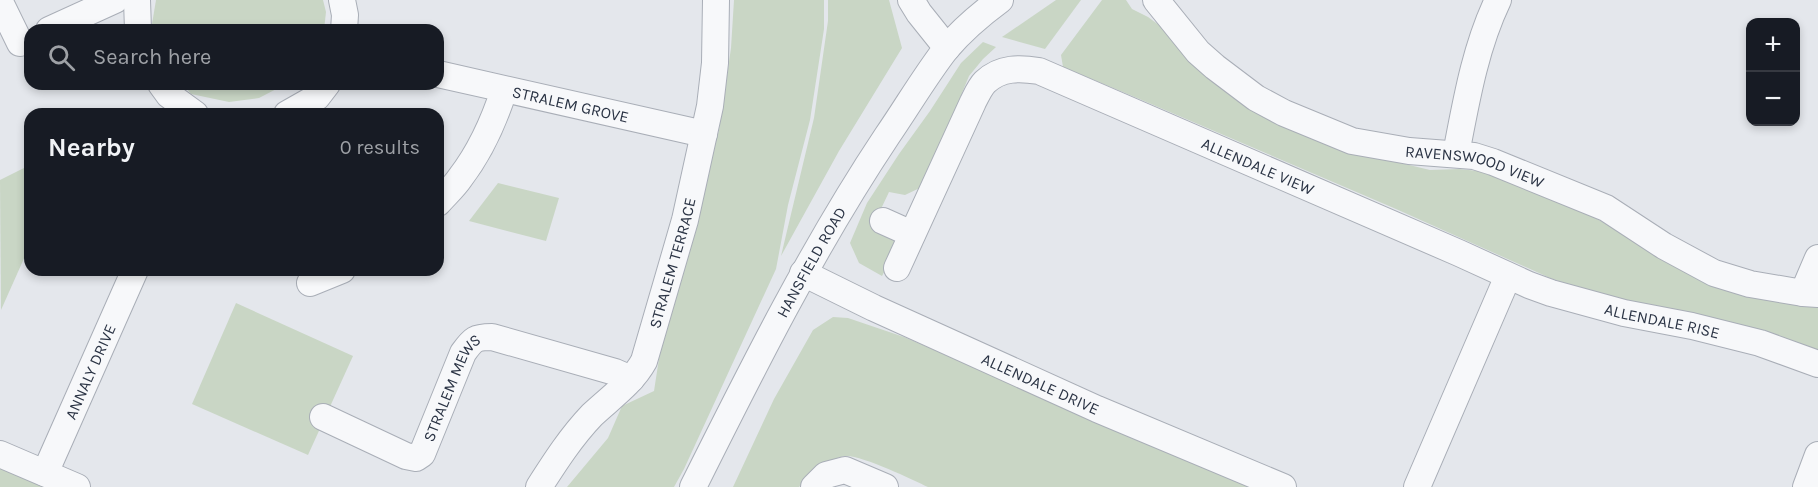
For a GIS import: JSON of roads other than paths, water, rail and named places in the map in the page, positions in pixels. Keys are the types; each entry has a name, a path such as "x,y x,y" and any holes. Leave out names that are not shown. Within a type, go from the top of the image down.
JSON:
{"street":[{"path":"62,24 115,0"},
{"path":"137,0 138,24"},
{"path":"342,0 344,24"},
{"name":"STRALEM TERRACE","path":"539,487 570,440 632,379 644,361 685,220 710,106 715,63 716,0"},
{"path":"911,0 947,48"},
{"name":"HANSFIELD ROAD","path":"693,487 803,273 871,160 947,48 977,18 1000,0"},
{"name":"RAVENSWOOD VIEW","path":"1156,0 1198,52 1256,98 1284,113 1352,141 1409,151 1456,154 1493,162 1594,202 1623,218 1664,246 1714,273 1750,284 1810,294"},
{"path":"1456,154 1480,44 1498,0"},
{"path":"0,2 17,45"},
{"name":"ALLENDALE VIEW","path":"897,268 984,82 997,73 1018,68 1039,71 1460,253 1508,276"},
{"name":"STRALEM GROVE","path":"444,75 704,134"},
{"path":"165,90 187,108"},
{"path":"298,108 317,97 322,90"},
{"path":"444,196 460,179 472,160 496,112 504,90"},
{"path":"883,220 912,234"},
{"path":"1810,294 1818,258"},
{"name":"ALLENDALE DRIVE","path":"803,273 874,308 1097,409 1283,487"},
{"name":"ANNALY DRIVE","path":"45,473 132,276"},
{"path":"310,283 327,276"},
{"path":"1417,487 1508,276"},
{"name":"ALLENDALE RISE","path":"1508,276 1564,297 1624,313 1692,326 1760,343 1818,364"},
{"name":"STRALEM MEWS","path":"322,417 406,456 416,458 422,454 463,354 471,342 478,337 492,337 615,372 632,379"},
{"path":"0,454 77,487"},
{"path":"1806,487 1818,455"},
{"path":"814,487 826,475 845,470 885,487"}]}
